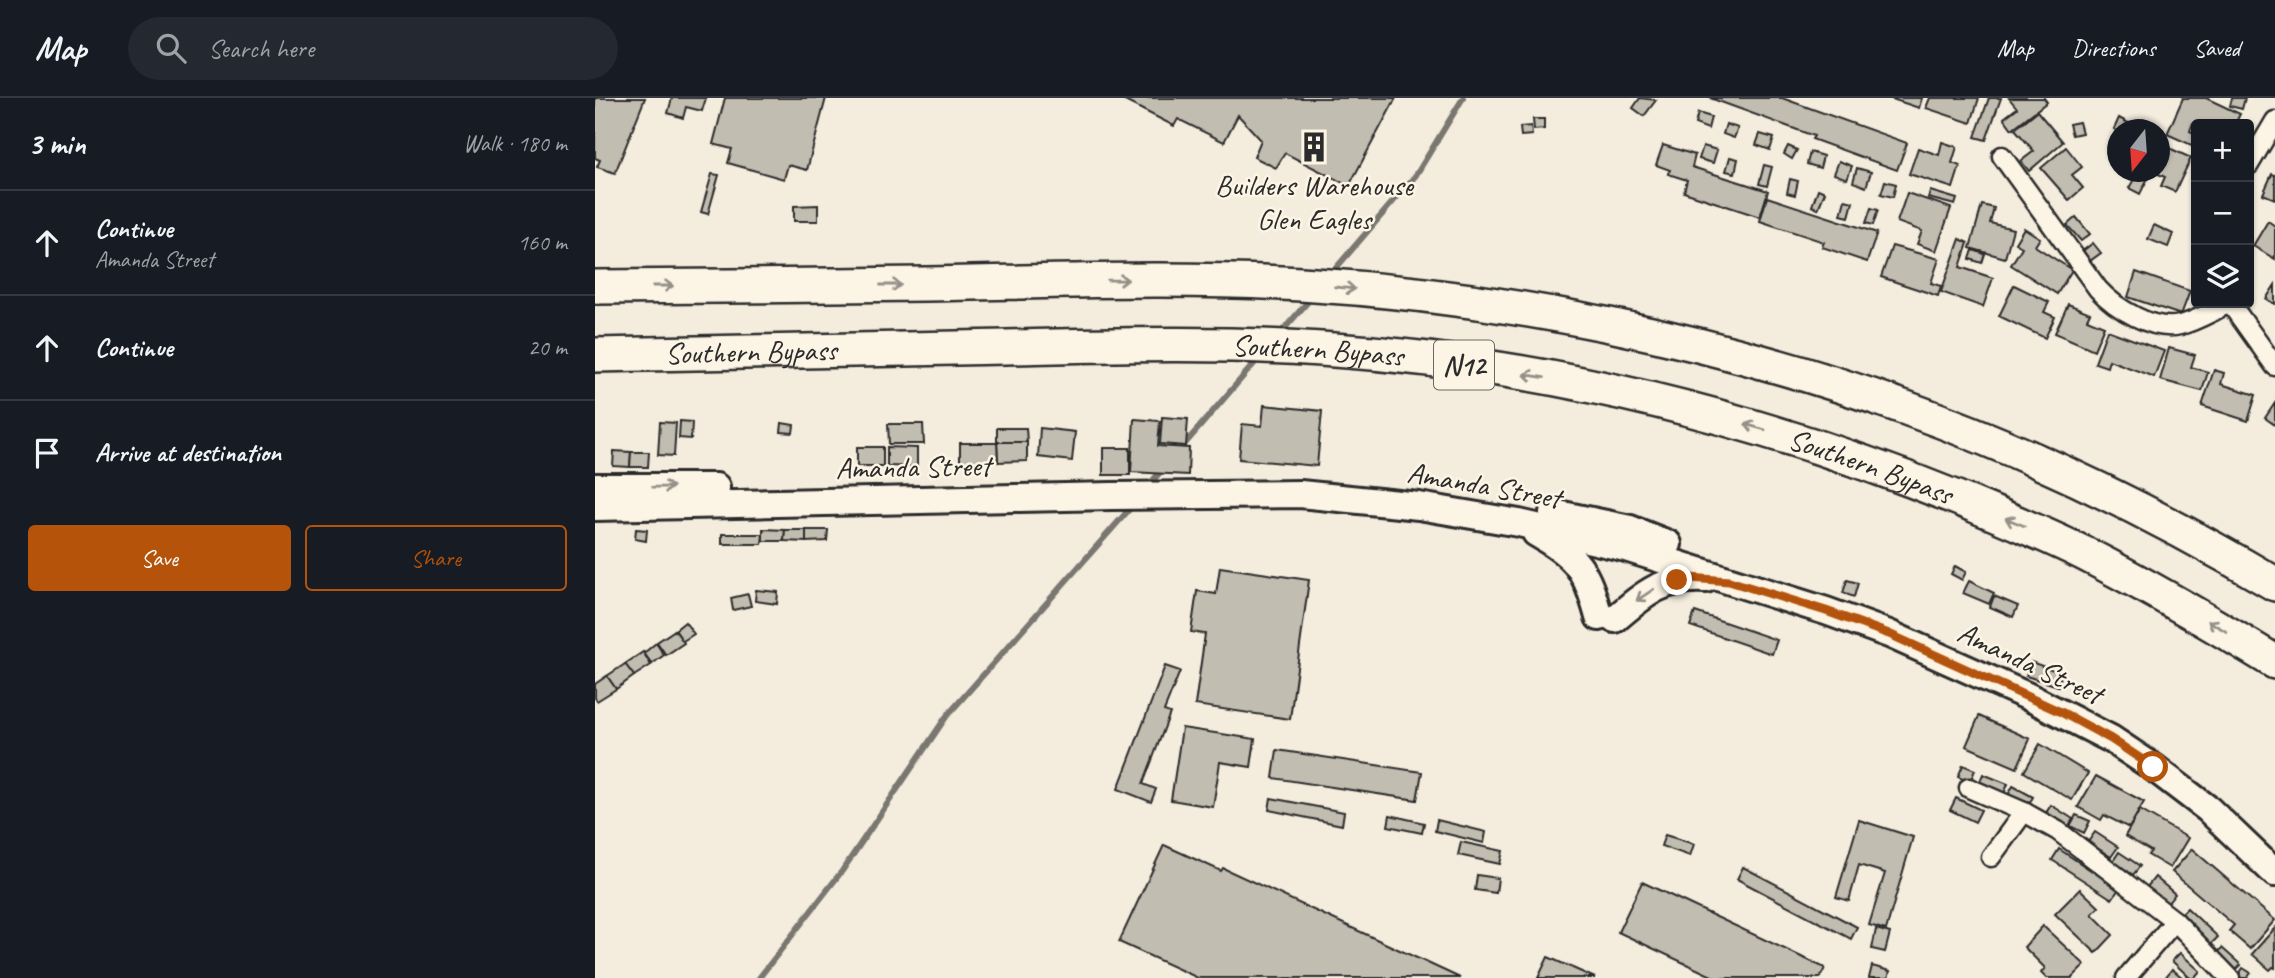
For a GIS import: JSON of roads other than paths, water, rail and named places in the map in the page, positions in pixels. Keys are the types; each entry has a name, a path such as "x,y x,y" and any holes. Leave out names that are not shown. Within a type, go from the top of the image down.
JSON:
{"highway":[{"name":"N12","path":"595,287 925,285 1146,279 1302,284 1442,297 1570,317 1672,338 1749,358 1905,408 2013,451 2101,491 2216,550 2275,584"},
{"name":"Southern Bypass","path":"595,355 1209,344 1322,349 1437,360 1571,382 1659,401 1753,426 1893,472 2086,554 2195,613 2275,662"}],"street":[{"path":"2254,156 2275,121"},
{"path":"2003,156 2098,289 2124,311 2165,326 2179,326 2219,308"},
{"path":"2234,308 2275,366"},
{"name":"Amanda Street","path":"595,488 1019,486 1304,481 1372,485 1501,504 1630,529 1764,582 1877,620 1992,669 2112,728 2168,765 2235,818 2275,858"},
{"name":"Amanda Street","path":"595,507 1300,494 1419,506 1519,523 1626,548 1826,611 1889,634 2063,713 2111,739 2186,791 2275,873"},
{"path":"1519,523 1573,557 1607,618 1663,584 1690,578 1729,581"},
{"path":"1969,788 2024,812 2058,831 2175,921 2230,978"},
{"path":"1991,856 2024,812"},
{"path":"2126,978 2175,921"}],"waterway":[{"path":"1330,275 1416,175 1463,98"},
{"path":"1278,336 1312,297"},
{"path":"1177,453 1259,358"},
{"path":"1147,487 1163,469"},
{"path":"759,978 842,871 946,717 1134,504"}],"place":[{"name":"Builders Warehouse Glen Eagles","path":"1314,147"}]}
